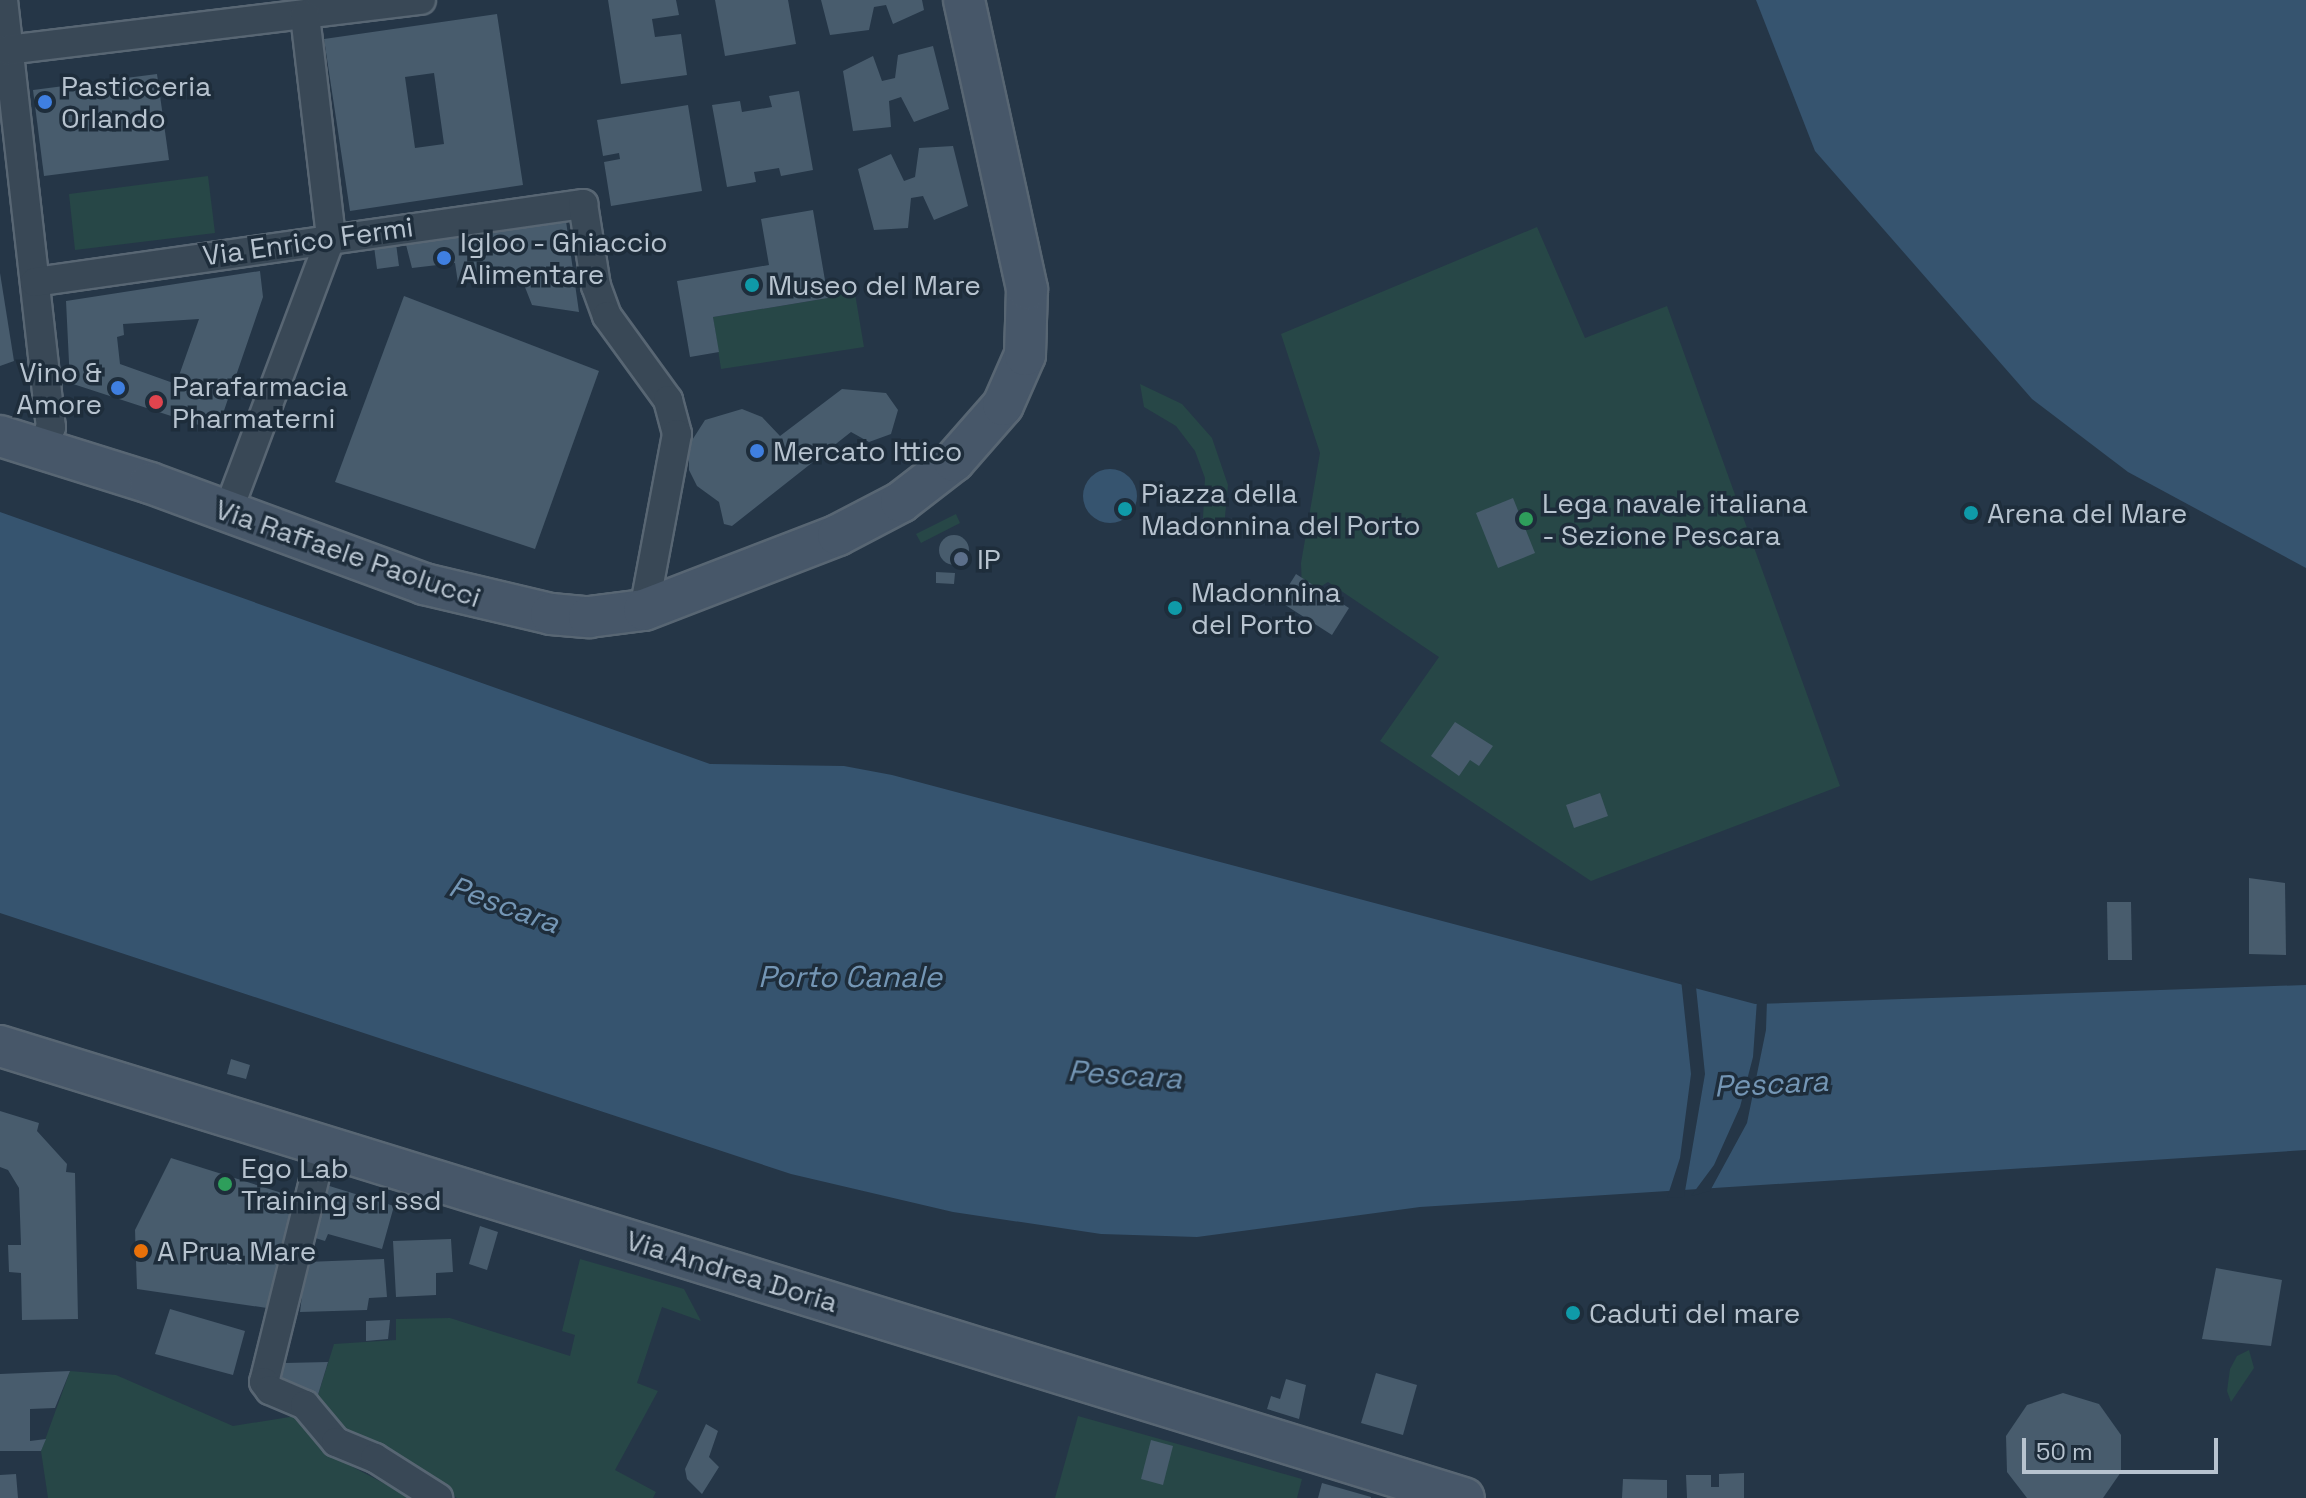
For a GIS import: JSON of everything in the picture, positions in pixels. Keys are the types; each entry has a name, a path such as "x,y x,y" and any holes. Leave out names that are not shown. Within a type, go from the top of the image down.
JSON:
{"street":[{"path":"3,0 35,282 45,438"},
{"path":"7,50 421,0"},
{"name":"Via Raffaele Paolucci","path":"0,410 45,438 150,483 424,584 500,605 589,617 644,610 838,535 881,514 938,475 973,443 1016,384 1028,344 1027,289 964,0"},
{"path":"228,511 331,237 305,16"},
{"name":"Via Enrico Fermi","path":"35,282 331,237 583,204 596,286 607,316 668,400 677,434 644,610"},
{"name":"Via Raffaele Paolucci","path":"0,436 45,438"},
{"name":"Via Andrea Doria","path":"0,1046 1464,1498"},
{"path":"323,1144 264,1382 270,1390 305,1405 336,1442 375,1458 438,1498"}],"green space":[{"path":"208,176 215,233 75,250 69,194"},
{"name":"Lega navale italiana - Sezione Pescara","path":"1537,227 1585,338 1667,306 1840,786 1591,881 1380,741 1439,657 1328,582 1307,595 1302,591 1301,563 1320,453 1281,334"},
{"path":"853,282 864,347 721,369 713,317 828,298 827,289"},
{"path":"1140,384 1182,404 1212,438 1228,485 1224,527 1203,518 1205,478 1195,451 1176,426 1144,407"},
{"path":"956,514 960,523 921,543 916,534"},
{"path":"580,1259 684,1289 701,1321 662,1307 637,1383 658,1391 615,1470 656,1492 653,1498 457,1498 327,1418 317,1398 334,1344 396,1340 396,1319 450,1318 570,1356 575,1335 562,1331"},
{"path":"2249,1350 2254,1368 2231,1402 2227,1391 2230,1369 2237,1356"},
{"path":"70,1371 116,1375 233,1426 296,1416 347,1464 412,1498 48,1498 41,1451"},
{"path":"1078,1416 1302,1479 1297,1498 1055,1498"}],"water":[{"path":"1756,0 2306,0 2306,568 2128,472 2032,399 1815,151"},
{"path":"1110,469 1129,477 1137,496 1129,515 1110,523 1091,515 1083,496 1091,477"},
{"name":"Porto Canale","path":"0,512 710,764 844,766 892,775 1755,1004 2306,985 2306,1150 1420,1207 1197,1237 1101,1234 953,1212 791,1174 0,913"}],"pier":[{"path":"1681,979 1696,987 1705,1074 1684,1197 1667,1198 1680,1158 1691,1074"},
{"path":"1757,1000 1767,1000 1766,1030 1747,1123 1710,1191 1691,1196 1714,1165 1740,1107 1753,1057"}],"building":[{"path":"608,0 676,0 679,15 652,19 655,37 681,34 687,75 621,84"},
{"path":"715,0 788,0 796,44 725,56"},
{"path":"821,0 922,0 924,10 893,24 886,5 874,7 869,30 830,35"},
{"path":"497,14 523,185 350,211 324,39","holes":["434,73 444,144 415,148 405,77"]},
{"path":"933,46 949,109 914,122 901,97 889,101 891,127 853,131 843,71 873,56 882,81 895,78 898,55"},
{"path":"157,74 169,160 44,176 33,90"},
{"path":"799,91 813,170 781,176 779,168 754,172 756,182 727,187 712,105 740,101 742,112 772,107 769,96"},
{"path":"688,105 702,191 611,206 604,162 620,159 619,153 603,156 597,120"},
{"path":"953,146 968,206 934,220 923,196 911,198 908,228 874,230 858,169 891,154 904,181 915,177 919,148"},
{"name":"Museo del Mare","path":"813,210 828,298 713,317 719,352 690,357 677,281 769,265 761,219"},
{"path":"565,214 579,312 532,305 521,277 458,283 455,263 412,268 403,233"},
{"path":"395,236 399,266 377,269 373,239"},
{"path":"260,271 263,297 217,431 70,383 66,301","holes":["199,319 176,384 120,364 117,337 124,335 123,324"]},
{"path":"0,273 14,361 0,366"},
{"path":"404,296 599,371 535,549 335,482"},
{"name":"Mercato Ittico","path":"842,389 886,393 898,410 891,434 869,442 851,432 732,526 724,524 719,502 697,486 689,470 689,445 705,420 742,409 762,417 780,436"},
{"path":"1513,498 1535,553 1498,568 1476,513"},
{"path":"1203,518 1224,527 1220,538 1198,530"},
{"path":"954,535 960,536 968,544 968,556 960,564 954,565 948,564 940,556 939,550 940,544 948,536"},
{"path":"936,572 955,573 954,584 936,583"},
{"path":"1296,574 1349,608 1332,635 1279,601"},
{"path":"1455,722 1493,746 1479,766 1470,760 1459,776 1431,756"},
{"path":"1600,793 1608,816 1574,828 1566,805"},
{"path":"2249,878 2285,883 2286,955 2249,954"},
{"path":"2107,902 2131,902 2132,960 2108,960"},
{"path":"231,1059 250,1065 246,1079 227,1074"},
{"path":"0,1111 39,1123 37,1131 67,1164 66,1172 75,1173 78,1319 22,1320 21,1273 9,1272 8,1245 21,1245 19,1188 8,1170 0,1167"},
{"path":"171,1158 298,1198 267,1308 137,1289 135,1230"},
{"path":"323,1184 394,1206 382,1249 328,1234 325,1241 309,1236"},
{"path":"480,1226 498,1232 487,1270 469,1264"},
{"path":"451,1239 453,1272 436,1273 436,1295 396,1297 393,1241"},
{"path":"384,1259 387,1297 369,1298 367,1310 300,1312 306,1262"},
{"path":"2216,1268 2282,1280 2271,1346 2202,1339"},
{"path":"170,1309 245,1331 233,1375 155,1354"},
{"path":"390,1320 388,1339 366,1341 366,1321"},
{"path":"328,1362 317,1398 278,1387 285,1363"},
{"path":"70,1371 55,1408 30,1409 30,1441 46,1439 41,1451 0,1451 0,1374"},
{"path":"1376,1373 1417,1385 1403,1435 1361,1423"},
{"path":"1286,1379 1306,1385 1299,1419 1267,1409 1271,1396 1280,1399"},
{"path":"2063,1393 2099,1404 2121,1435 2121,1472 2103,1498 2027,1498 2007,1472 2006,1436 2027,1405"},
{"path":"706,1424 718,1431 709,1457 719,1467 702,1494 687,1479 685,1469"},
{"path":"1151,1440 1173,1446 1163,1485 1141,1479"},
{"path":"1744,1473 1744,1498 1687,1498 1686,1475 1711,1475 1711,1487 1719,1487 1719,1474"},
{"path":"16,1474 18,1498 0,1498 0,1475"},
{"path":"1623,1479 1667,1480 1667,1498 1622,1498"},
{"path":"1322,1483 1371,1497 1371,1498 1318,1498"}],"place":[{"name":"Pasticceria Orlando","path":"45,102"},
{"name":"Igloo - Ghiaccio Alimentare","path":"444,258"},
{"name":"Museo del Mare","path":"752,285"},
{"name":"Vino & Amore","path":"118,388"},
{"name":"Parafarmacia Pharmaterni","path":"156,402"},
{"name":"Mercato Ittico","path":"757,451"},
{"name":"Piazza della Madonnina del Porto","path":"1125,509"},
{"name":"Arena del Mare","path":"1971,513"},
{"name":"Lega navale italiana - Sezione Pescara","path":"1526,519"},
{"name":"IP","path":"961,559"},
{"name":"Madonnina del Porto","path":"1175,608"},
{"name":"Ego Lab Training srl ssd","path":"225,1184"},
{"name":"A Prua Mare","path":"141,1251"},
{"name":"Caduti del mare","path":"1573,1313"}],"water label":[{"name":"Pescara","path":"504,905"},
{"name":"Pescara","path":"1125,1075"},
{"name":"Pescara","path":"1771,1084"}]}
